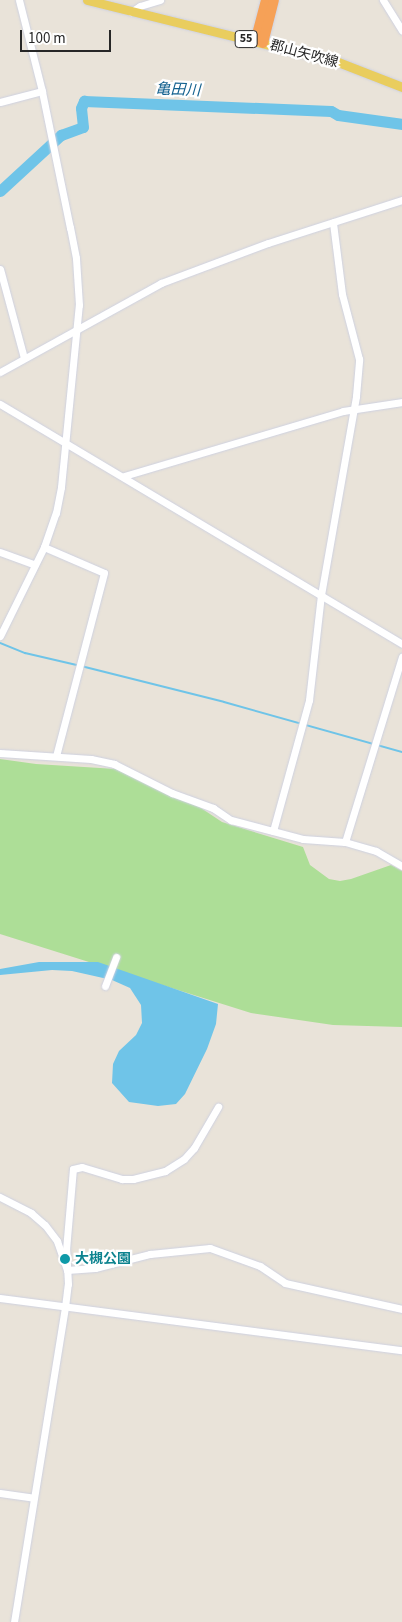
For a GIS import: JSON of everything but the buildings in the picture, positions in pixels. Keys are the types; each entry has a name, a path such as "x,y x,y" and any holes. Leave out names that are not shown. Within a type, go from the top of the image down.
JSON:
{"highway":[{"path":"259,43 266,0"},
{"path":"259,43 274,0"}],"main road":[{"name":"郡山矢吹線","path":"86,0 338,62 402,87"}],"street":[{"path":"0,636 44,547 56,513 61,486 79,305 76,258 42,91 19,0"},
{"path":"131,12 140,6 160,0"},
{"path":"383,0 402,30"},
{"path":"0,102 42,91"},
{"path":"0,372 160,283 268,243 402,200"},
{"path":"273,831 306,714 321,595 354,410 359,359 342,294 336,261 333,223"},
{"path":"0,269 24,358"},
{"path":"124,476 354,410 402,402"},
{"path":"0,404 65,444 124,476 402,644"},
{"path":"44,547 104,573 56,756"},
{"path":"0,552 35,565"},
{"path":"345,842 402,657"},
{"path":"0,753 91,759 114,764 172,793 213,808 231,820 303,839 345,842 376,851 402,866"},
{"path":"105,986 116,957"},
{"path":"14,1622 65,1307 68,1270 66,1250 73,1170 82,1167 122,1179 133,1179 164,1171 184,1158 194,1148 218,1107"},
{"path":"0,1196 31,1213 46,1225 57,1242 68,1270"},
{"path":"68,1270 95,1268 150,1254 210,1248 260,1266 285,1284 402,1309"},
{"path":"0,1298 402,1350"},
{"path":"0,1493 34,1498"}],"green space":[{"path":"0,759 36,764 116,769 198,806 222,822 303,847 310,865 329,879 340,881 351,879 391,865 402,871 402,1027 333,1025 251,1013 0,934"}],"water":[{"path":"39,962 98,962 218,1004 216,1024 207,1049 185,1094 176,1104 158,1106 129,1102 112,1083 113,1064 119,1051 136,1035 142,1023 141,1005 130,988 112,980 72,971 52,970 0,975 0,969"}],"waterway":[{"name":"亀田川","path":"0,191 61,135 83,127 81,108 84,101 331,111 338,115 402,124"},
{"path":"0,643 25,653 77,665"},
{"path":"81,666 224,702 402,752"}],"place":[{"name":"大槻公園","path":"65,1259"}]}
